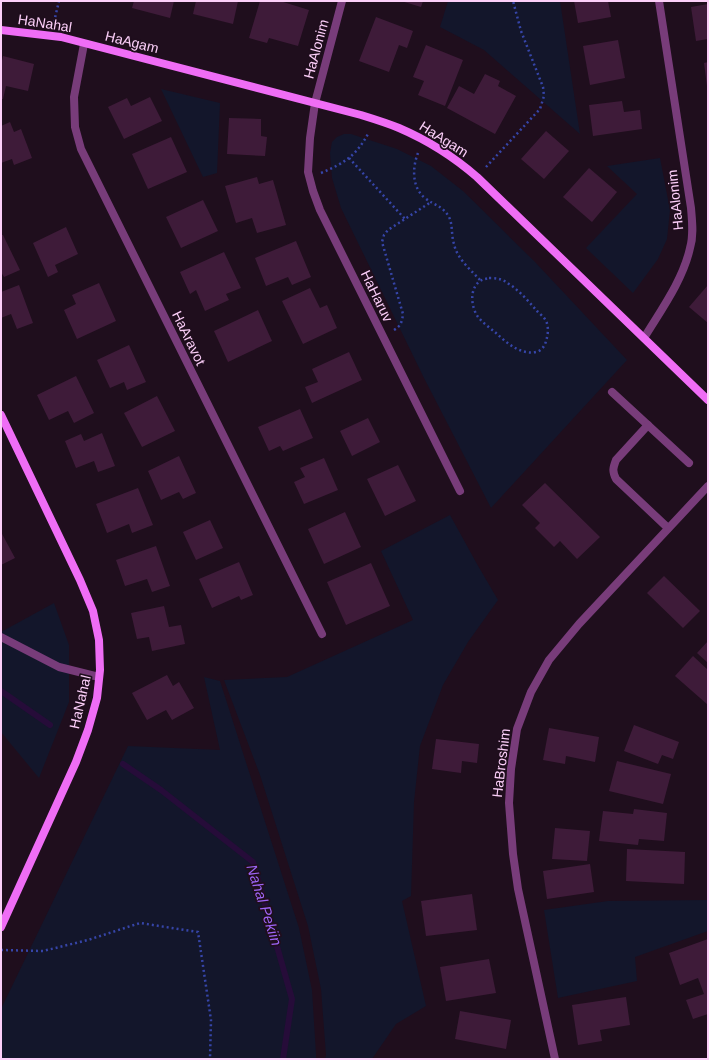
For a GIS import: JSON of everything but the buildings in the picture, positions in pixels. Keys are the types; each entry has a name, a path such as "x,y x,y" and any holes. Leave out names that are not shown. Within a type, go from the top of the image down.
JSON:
{"street":[{"name":"HaAlonim","path":"315,103 342,1"},
{"name":"HaAlonim","path":"644,338 670,296 684,268 691,247 693,229 690,200 659,1"},
{"name":"HaNahal","path":"1,30 61,37 84,44"},
{"name":"HaAgam","path":"84,44 361,115 399,128 436,146 470,171 708,400"},
{"name":"HaAravot","path":"84,44 74,97 75,127 81,149 322,634"},
{"name":"HaHaruv","path":"315,103 310,138 308,172 313,192 320,210 460,491"},
{"path":"612,392 689,463"},
{"name":"HaNahal","path":"1,415 80,580 93,611 99,640 100,670 97,698 88,730 76,762 1,927"},
{"path":"648,425 616,460 613,467 613,472 616,479 668,528"},
{"name":"HaBroshim","path":"555,1059 518,889 513,854 509,803 511,769 517,729 531,692 549,660 579,624 708,486"},
{"path":"1,637 59,667 99,677"}],"path":[{"path":"51,36 59,1"},
{"path":"476,177 540,109 544,96 543,88 521,31 513,1"},
{"path":"310,178 338,166 349,158 360,148 376,120"},
{"path":"423,140 415,160 414,177 420,193 424,198 438,205 444,210 450,220 453,243 456,251 460,258 481,281"},
{"path":"349,158 405,219"},
{"path":"383,338 399,327 403,314 382,242 384,235 388,230 431,202"},
{"path":"489,278 499,278 509,283 523,296 545,320 548,329 545,346 538,352 519,350 511,346 481,320 473,306 472,298 475,287 481,281 489,278"},
{"path":"1,950 43,952 88,940 140,923 198,932 211,1020 210,1059"}],"shaded area":[{"path":"448,1 560,1 580,134 484,50 440,27"},
{"path":"161,89 220,103 217,173 203,177"},
{"path":"344,134 351,134 397,149 431,166 463,191 535,262 627,360 491,508 424,378 341,208 332,178 330,153 332,142 337,137"},
{"path":"660,158 670,210 667,239 658,259 633,293 586,248 637,194 607,166"},
{"path":"450,515 498,600 468,642 443,685 420,746 414,802 411,896 402,901 426,1006 396,1024 372,1059 325,1059 326,1055 321,989 308,926 260,775 224,680 287,677 413,620 381,551"},
{"path":"54,603 69,645 69,702 39,778 1,732 1,632"},
{"path":"204,677 220,681 299,928 312,990 316,1059 1,1059 1,1009 128,746 220,750"},
{"path":"708,900 708,931 635,957 637,981 558,998 544,910 608,901"}],"waterway":[{"name":"Nahal Pekiin","path":"1,691 50,725"},
{"name":"Nahal Pekiin","path":"123,764 161,790 253,862 292,999 283,1059"}]}
